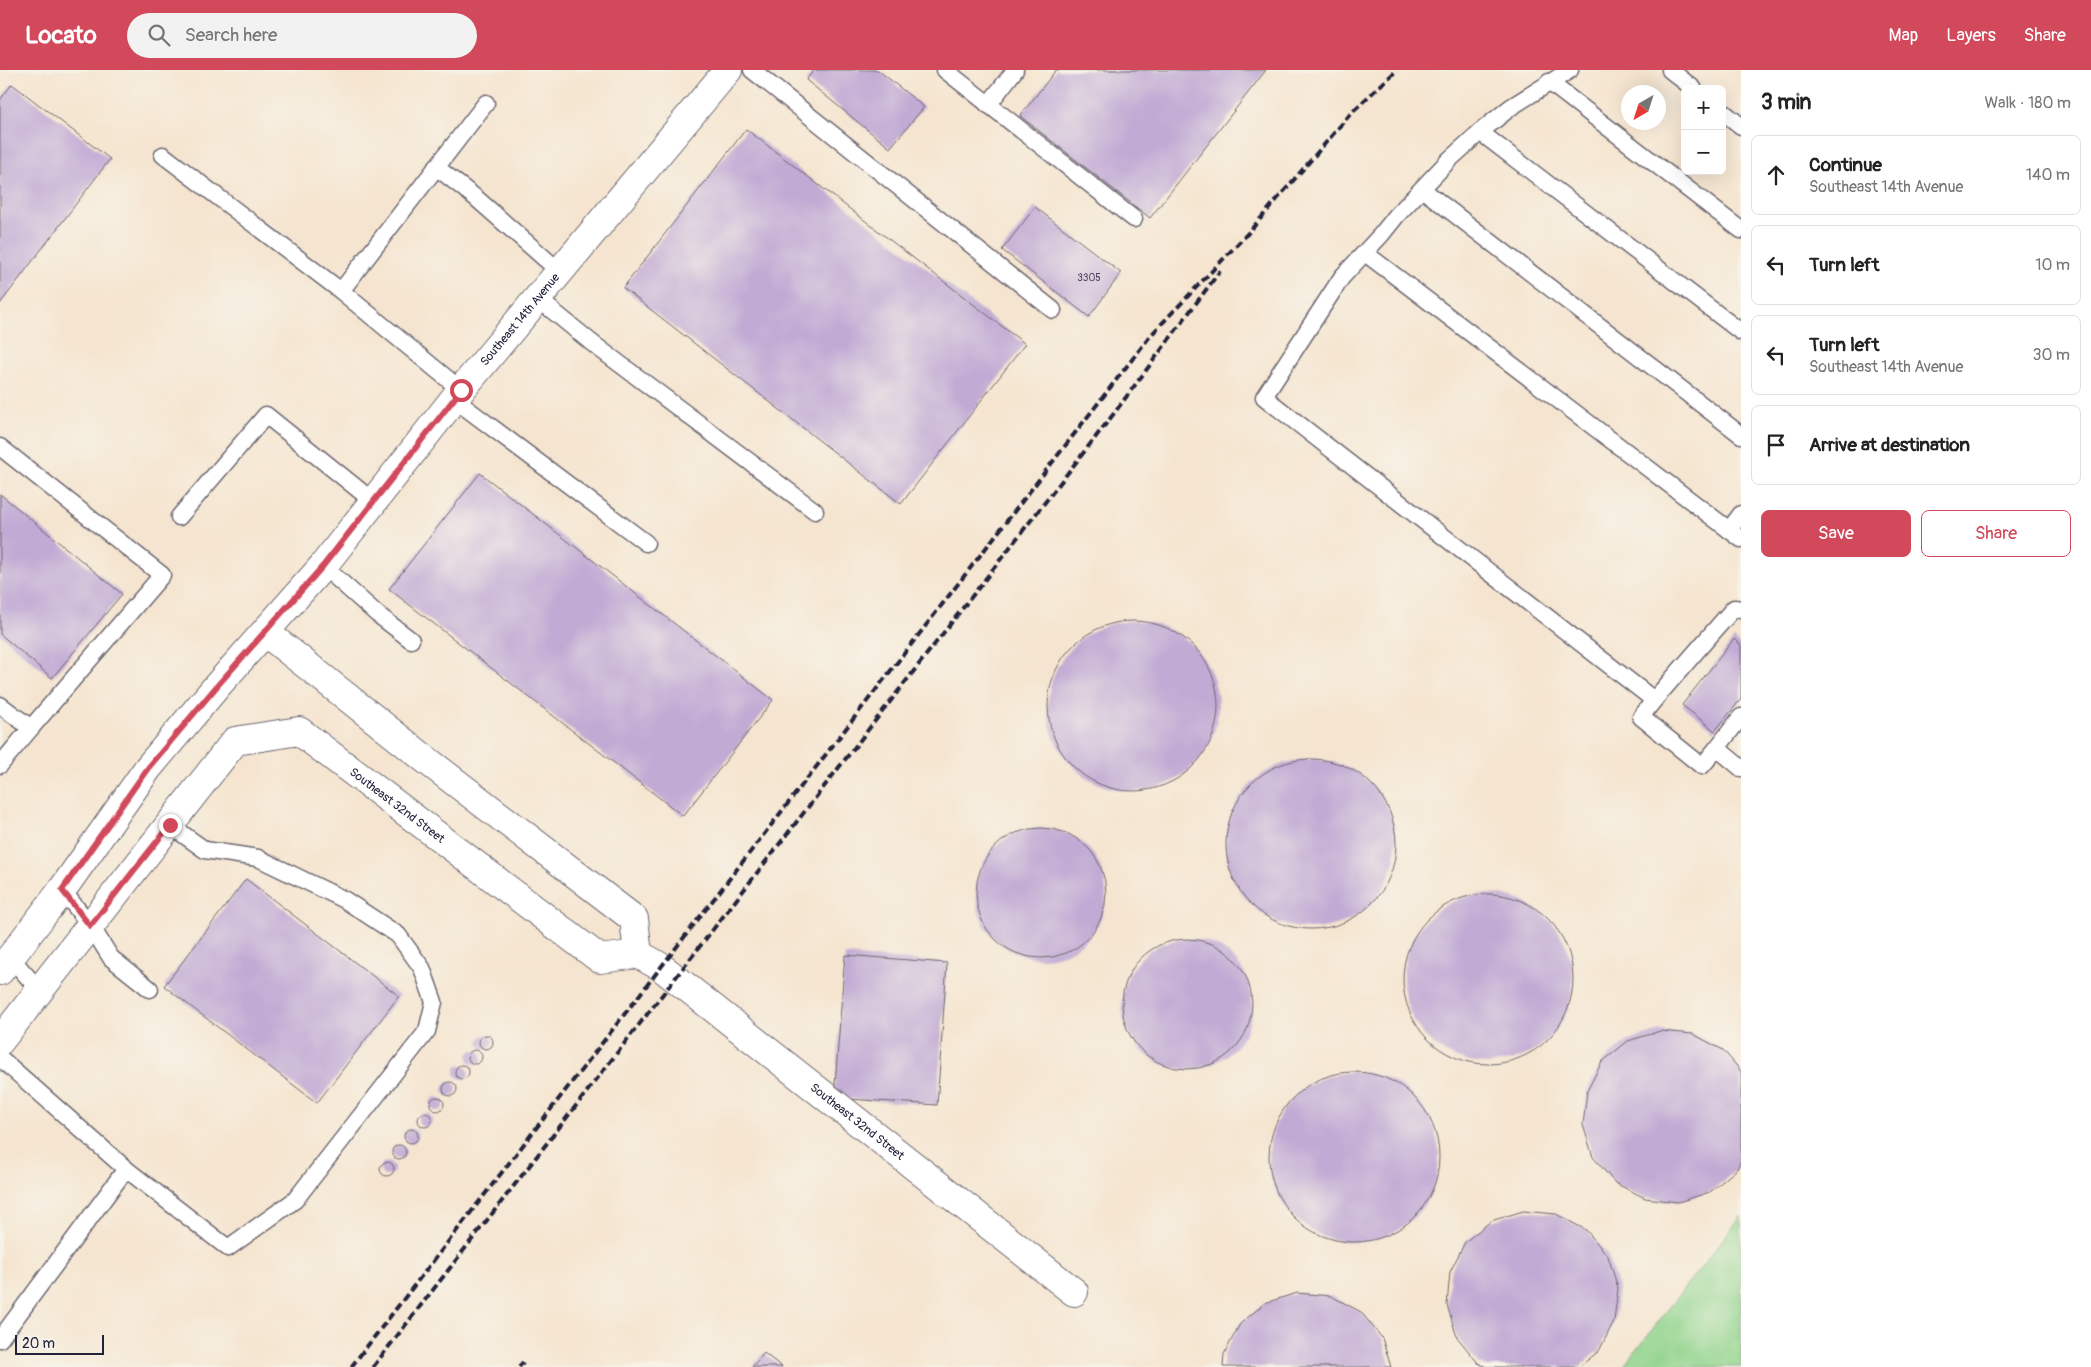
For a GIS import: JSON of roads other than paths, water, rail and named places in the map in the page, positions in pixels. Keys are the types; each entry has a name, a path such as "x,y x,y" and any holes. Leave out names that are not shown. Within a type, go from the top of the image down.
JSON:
{"street":[{"name":"Southeast 14th Avenue","path":"5,965 62,890 148,768 323,566 537,298 728,70"},
{"path":"265,632 425,759 634,918 638,954"},
{"name":"Southeast 32nd Street","path":"170,825 235,741 299,731 600,959 638,954 661,966 1074,1292"},
{"path":"0,1041 170,825"}],"lane":[{"path":"752,70 1053,310"},
{"path":"945,70 1134,219"},
{"path":"988,105 1016,70"},
{"path":"1570,70 1511,107 1480,132 1422,189 1342,277 1264,397 1654,700"},
{"path":"1670,70 1689,85"},
{"path":"1549,82 1741,230"},
{"path":"341,291 486,103"},
{"path":"1726,114 1741,126"},
{"path":"1480,132 1741,332"},
{"path":"163,155 341,291 458,395 646,543"},
{"path":"436,167 476,198 560,272"},
{"path":"1422,189 1741,435"},
{"path":"1365,253 1735,534 1741,514"},
{"path":"537,298 592,343 815,510"},
{"path":"180,517 266,415 374,502"},
{"path":"0,447 162,575 0,765"},
{"path":"323,566 411,640"},
{"path":"1741,609 1734,608 1641,717 1702,766 1741,717"},
{"path":"0,705 31,728"},
{"path":"1717,748 1741,768"},
{"path":"0,1058 126,1169 228,1248 295,1200 427,1031 434,1002 422,968 398,935 345,900 310,883 258,858 205,850 170,825"},
{"path":"62,890 90,926 111,958 150,990"},
{"path":"5,965 40,991"},
{"path":"0,1339 126,1169"}],"railway":[{"path":"351,1367 1151,335 1249,232 1353,111 1397,70"},
{"path":"373,1367 1112,416 1220,271"},
{"path":"519,1367 523,1362"}]}
